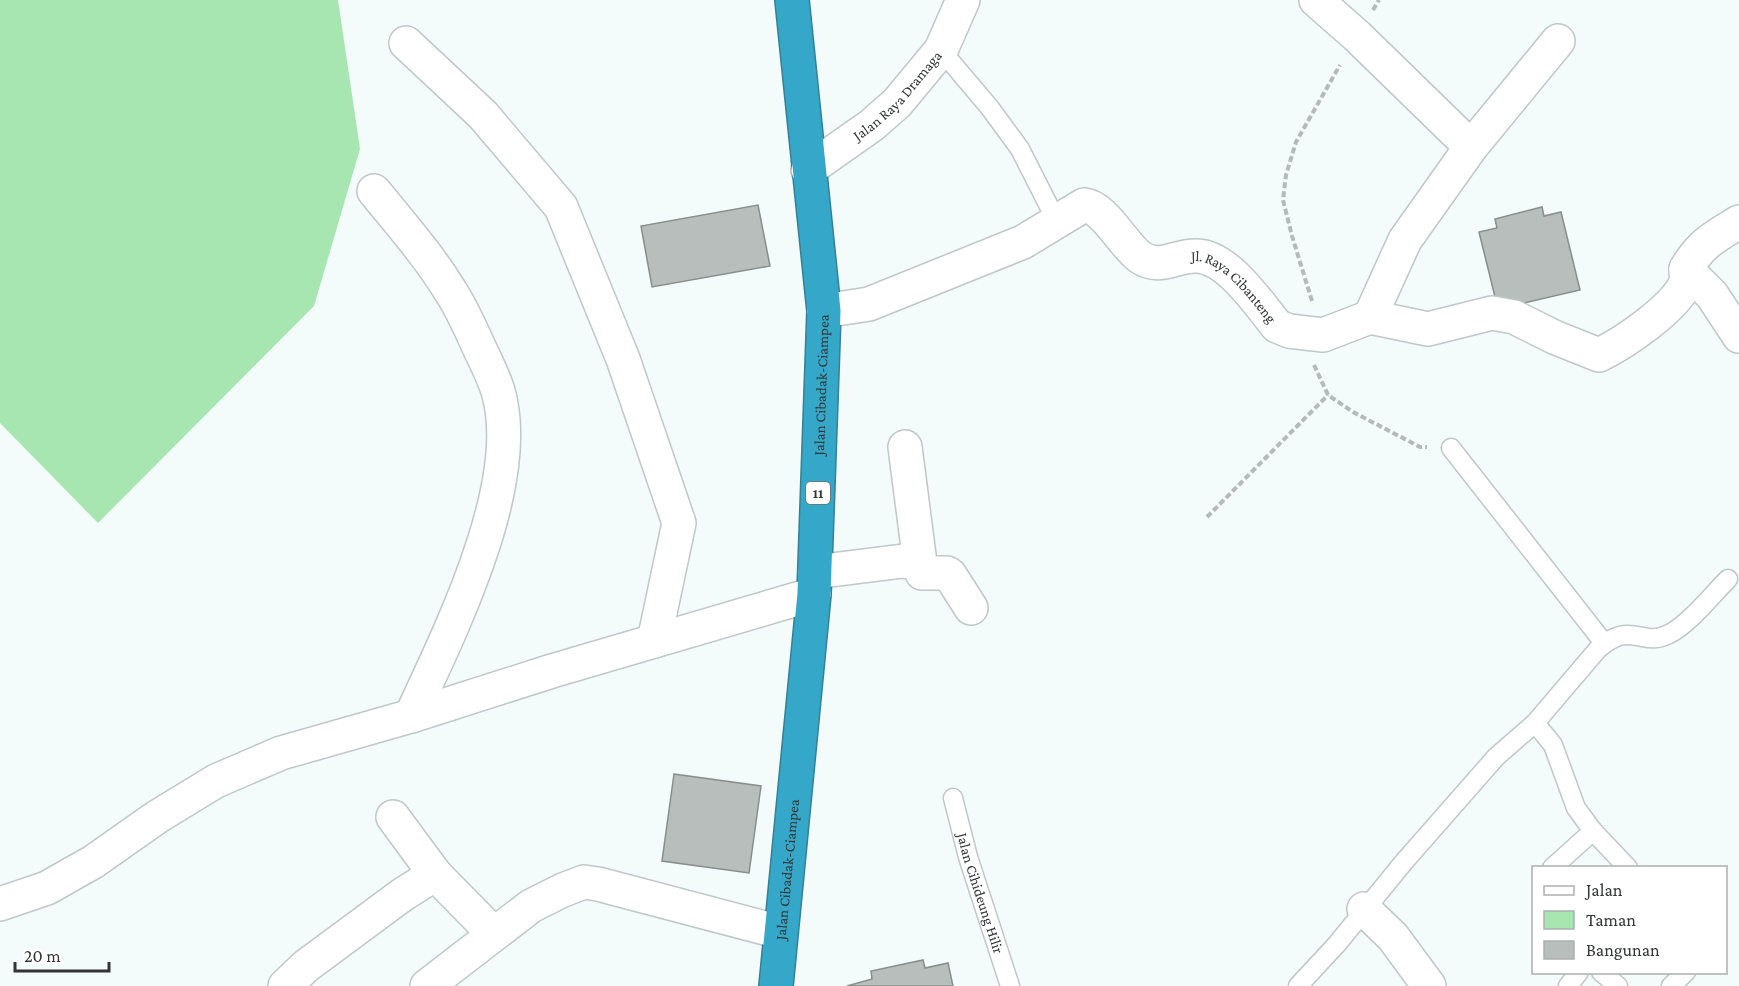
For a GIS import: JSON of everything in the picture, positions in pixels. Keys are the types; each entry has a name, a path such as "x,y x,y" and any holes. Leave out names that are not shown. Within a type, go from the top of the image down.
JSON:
{"highway":[{"name":"Jalan Cibadak-Ciampea","path":"776,986 815,583 824,311 792,0"}],"street":[{"name":"Jalan Raya Dramaga","path":"808,170 897,103 941,50 963,0"},
{"path":"1316,0 1357,36 1471,147"},
{"path":"1558,42 1471,147 1405,240 1370,317 1428,329 1492,313 1514,317 1554,337 1599,355 1619,346 1675,299 1687,282 1686,269 1694,255 1704,244 1739,222"},
{"path":"406,44 483,115 561,207 623,359 679,523 654,641"},
{"path":"374,191 416,242 452,293 486,361 498,392 502,418 503,450 498,489 484,540 454,623 411,716"},
{"name":"Jl. Raya Cibanteng","path":"824,311 869,304 1023,242 1084,205 1088,205 1097,209 1141,257 1155,264 1198,256 1224,265 1277,326 1289,331 1323,335 1370,317"},
{"path":"1686,269 1712,295 1739,336"},
{"path":"905,447 922,573 950,575 971,608"},
{"path":"0,904 47,888 84,867 157,817 216,781 281,753 411,716 654,641 815,583 903,561 920,562"},
{"path":"393,817 435,874 494,934"},
{"path":"285,986 306,966 402,895 435,874"},
{"path":"427,986 531,906 584,882 780,932"},
{"path":"1364,909 1393,936 1428,986"}],"lane":[{"path":"941,50 990,108 1020,149 1058,222"},
{"path":"1451,448 1604,642"},
{"path":"1298,986 1337,944 1364,909 1496,757 1535,723 1604,642 1626,635 1652,640 1670,633 1697,611 1728,579"},
{"path":"1535,723 1552,745 1576,808 1593,831 1627,866"},
{"name":"Jalan Cihideung Hilir","path":"953,798 968,857 1010,986"},
{"path":"1553,866 1593,831"},
{"path":"1568,986 1577,974"},
{"path":"1603,974 1618,986"},
{"path":"1671,986 1684,974"}],"path":[{"path":"1323,335 1283,200 1286,176 1296,142 1379,0"},
{"path":"1207,517 1328,395 1353,412 1420,447 1451,448"}],"green space":[{"path":"0,0 338,0 360,149 314,306 98,523 0,423"}],"building":[{"path":"758,205 770,266 652,287 641,226"},
{"path":"1542,207 1544,216 1561,212 1580,290 1498,309 1479,232 1497,228 1495,219"},
{"path":"674,774 761,786 749,873 662,861"},
{"path":"923,960 925,968 948,963 953,986 847,986 872,979 871,971"}]}
